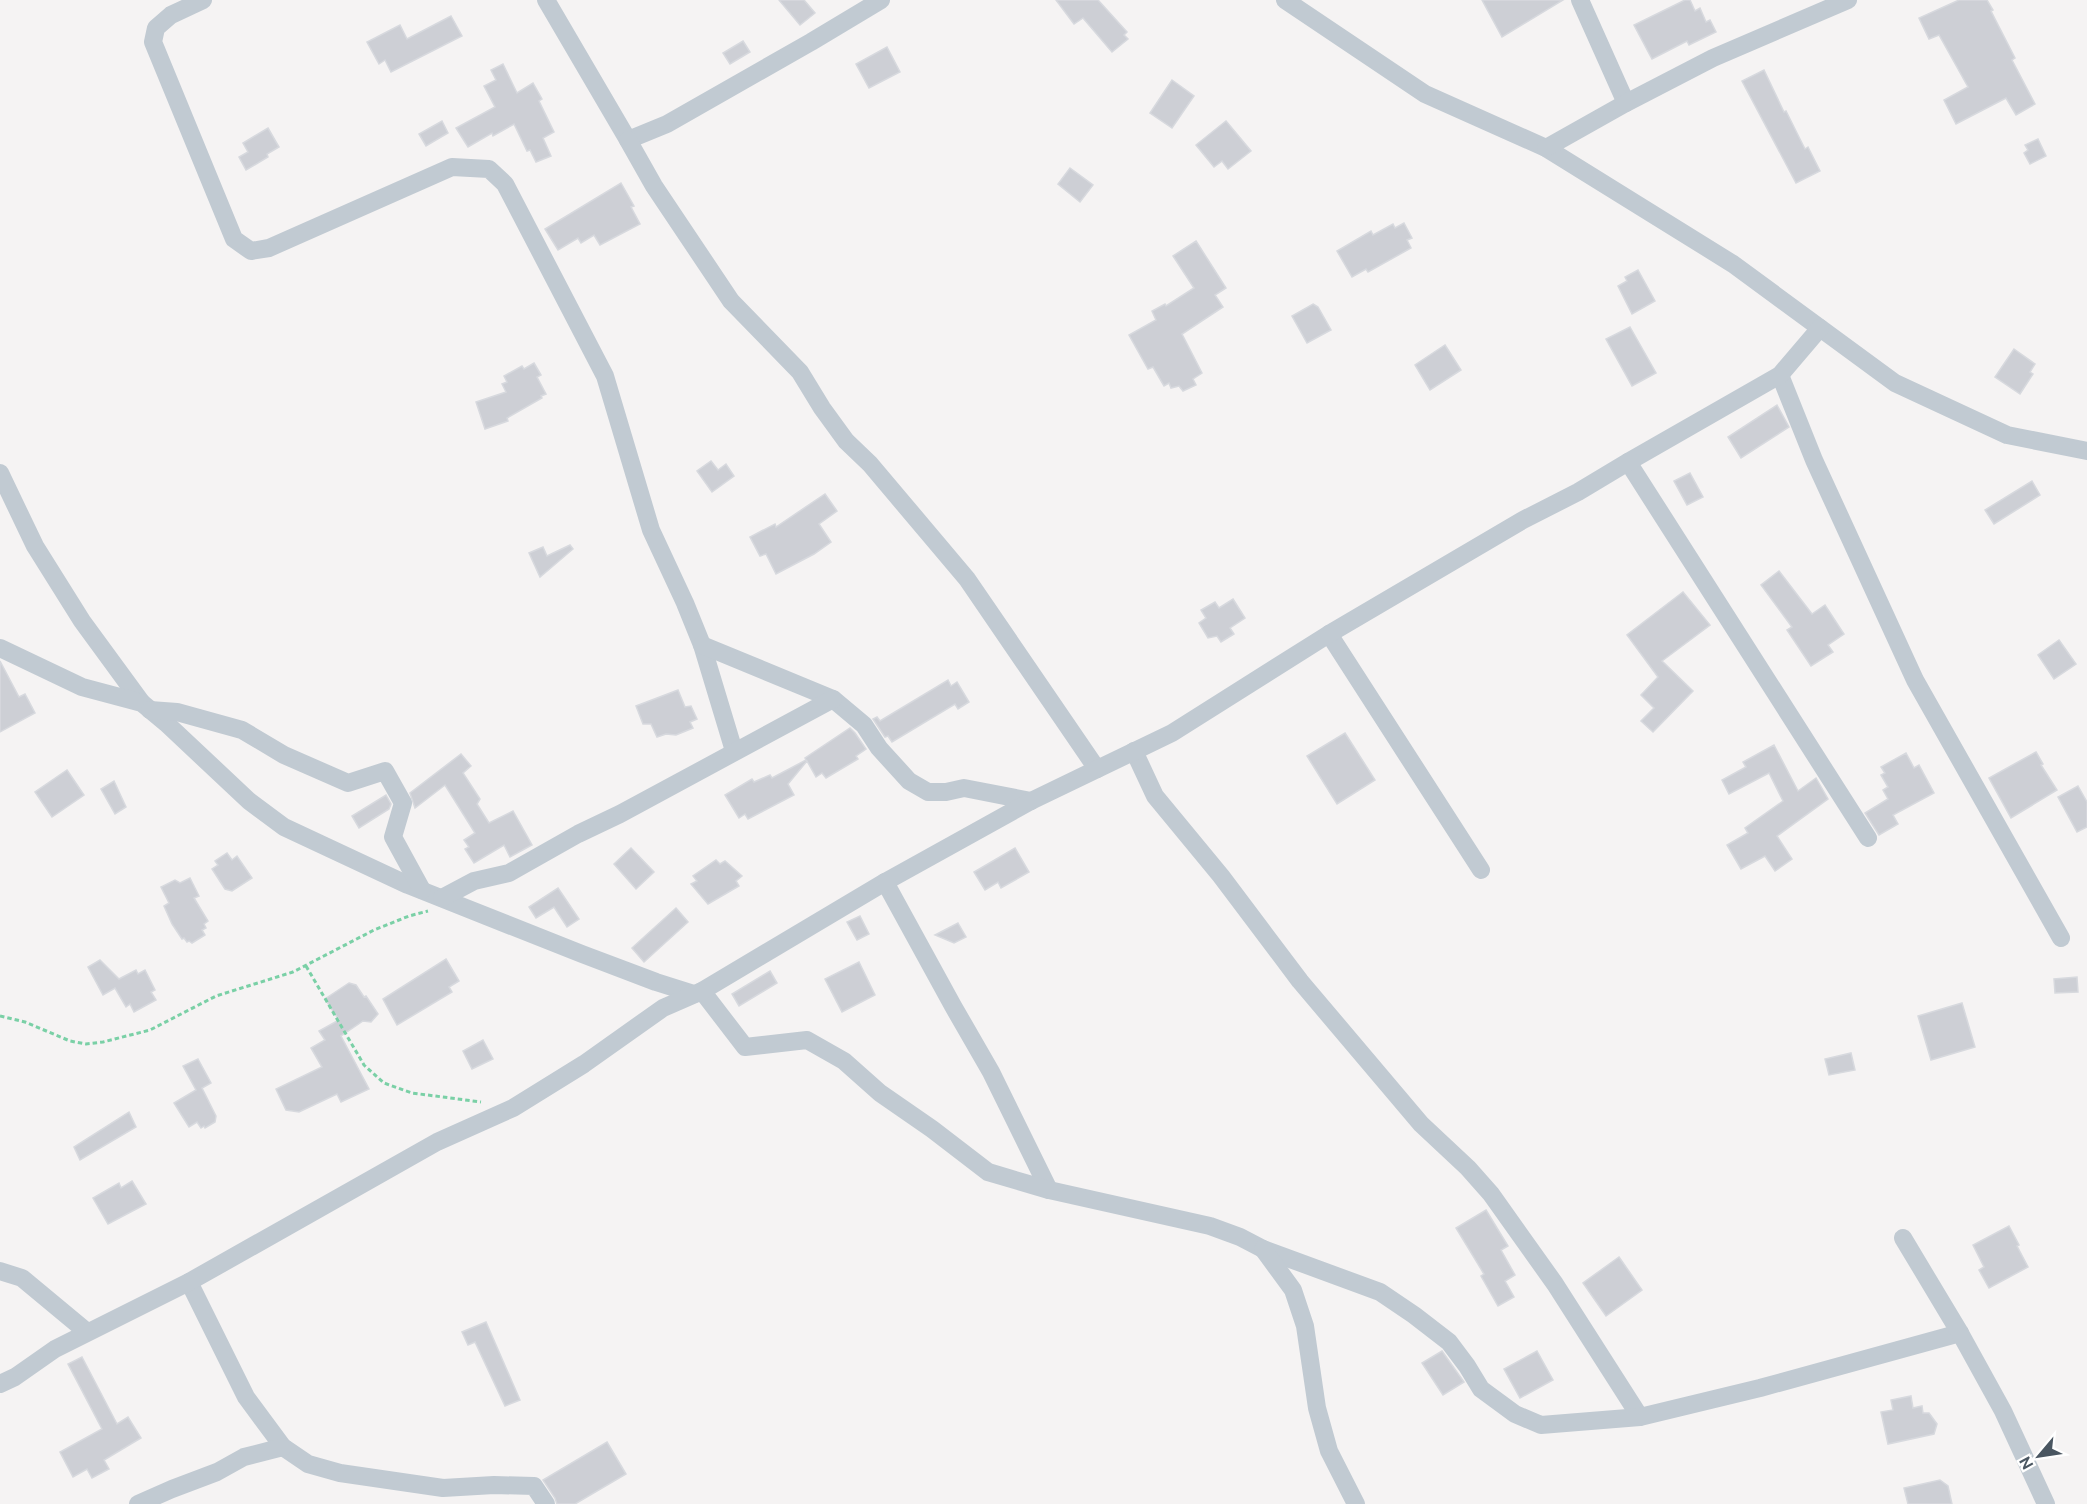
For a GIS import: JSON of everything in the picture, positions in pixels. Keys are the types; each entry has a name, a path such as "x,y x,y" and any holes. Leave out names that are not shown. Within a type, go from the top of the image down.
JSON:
{"street":[{"path":"203,0 171,15 156,28 153,42 234,239 251,251 269,248 452,167 489,169 505,184 605,376 651,530 702,645 734,751"},
{"path":"546,0 654,186 731,301 800,372 846,441 870,464 967,579 1097,769"},
{"path":"628,140 667,124 881,0"},
{"path":"1285,0 1425,94 1546,148 1733,264 1896,383 2007,435 2087,451"},
{"path":"1580,0 1626,103"},
{"path":"1546,148 1713,58 1848,0"},
{"path":"0,1384 15,1377 55,1349 189,1282 437,1142 513,1108 584,1064 663,1008 698,992 885,882 1031,801 1172,733 1329,634 1523,520 1578,492 1780,375 1820,328"},
{"path":"1780,375 1814,460 1915,680 2061,938"},
{"path":"1628,462 1868,838"},
{"path":"0,473 35,546 82,621 146,706 249,801 284,827 442,898 603,962 698,992 745,1047 807,1041 844,1061 880,1094 932,1129 988,1172 1049,1190 1210,1226 1240,1237 1263,1249 1380,1292 1449,1342 1481,1389 1515,1414 1541,1425 1640,1417 1760,1388 1960,1333"},
{"path":"1329,634 1481,870"},
{"path":"702,645 833,699 864,725 879,748 909,781 928,792 946,792 964,788 1031,801"},
{"path":"0,648 82,687 242,730 284,755 348,783 385,771 403,803 393,837 422,890"},
{"path":"442,898 474,881 509,873 833,699"},
{"path":"1134,750 1155,796 1221,876 1300,981 1421,1124 1468,1168 1491,1194 1555,1284 1640,1417"},
{"path":"885,882 991,1072 1049,1190"},
{"path":"1903,1238 1960,1333 2003,1411 2046,1504"},
{"path":"1263,1249 1293,1290 1305,1326 1317,1408 1329,1451 1356,1504"},
{"path":"0,1271 22,1278 87,1332"},
{"path":"189,1282 246,1397 283,1447 308,1464 340,1473 443,1488 494,1485 534,1486 546,1504"},
{"path":"138,1504 217,1472 244,1456 283,1447"}],"path":[{"path":"0,1016 25,1022 70,1041 86,1044 103,1042 150,1030 216,996 293,972 374,930 409,916 429,911"},
{"path":"306,966 364,1065 384,1083 412,1093 483,1102"}],"building":[{"path":"779,0 804,0 815,13 800,25"},
{"path":"1056,0 1098,0 1127,32 1124,35 1128,39 1112,52 1083,18 1074,24"},
{"path":"1482,0 1563,0 1502,37"},
{"path":"1685,0 1690,0 1695,11 1700,8 1706,22 1710,20 1716,32 1689,45 1687,41 1652,59 1634,25"},
{"path":"1959,0 1987,0 2015,58 2012,60 2035,104 2016,115 2006,98 1956,124 1944,100 1968,87 1939,35 1929,39 1919,18"},
{"path":"451,16 462,36 391,72 385,60 379,64 367,42 400,25 407,39"},
{"path":"743,41 750,52 730,64 723,53"},
{"path":"887,47 900,72 869,88 856,64"},
{"path":"503,64 517,93 533,83 542,99 539,101 554,132 543,138 551,156 536,162 530,150 527,151 514,124 468,147 456,128 495,107 484,86 496,80 491,70"},
{"path":"1764,70 1784,112 1786,111 1805,149 1808,147 1820,171 1796,183 1742,81"},
{"path":"1172,80 1194,96 1172,128 1150,113"},
{"path":"442,121 448,133 426,146 419,134"},
{"path":"1226,121 1251,151 1228,169 1222,161 1214,167 1196,145"},
{"path":"268,128 279,147 267,154 268,157 246,170 239,157 248,152 243,143"},
{"path":"2038,139 2046,156 2030,164 2024,153 2028,150 2025,145"},
{"path":"1070,168 1093,185 1080,202 1058,184"},
{"path":"621,183 634,206 631,207 640,224 600,245 594,235 581,243 578,238 558,250 545,229"},
{"path":"1404,223 1412,238 1407,240 1411,248 1368,272 1366,269 1352,277 1337,251 1371,231 1373,235 1393,224 1395,228"},
{"path":"1196,241 1226,288 1215,295 1223,307 1182,334 1202,373 1193,379 1196,385 1183,391 1179,386 1171,388 1169,383 1164,386 1153,367 1148,369 1129,335 1156,320 1152,311 1165,304 1166,306 1194,288 1173,256"},
{"path":"1638,270 1655,301 1632,314 1618,286 1627,281 1625,277"},
{"path":"1313,304 1318,307 1331,330 1307,343 1292,316"},
{"path":"1630,327 1656,373 1632,386 1606,339"},
{"path":"1445,345 1461,370 1430,390 1415,365"},
{"path":"2014,349 2035,364 2030,372 2033,374 2020,394 1995,377"},
{"path":"534,363 541,375 537,377 546,394 507,418 508,421 485,429 476,402 506,392 502,384 507,382 504,376 522,366 524,369"},
{"path":"1777,405 1789,427 1741,458 1728,437"},
{"path":"711,461 718,470 726,464 734,476 712,492 697,471"},
{"path":"1690,473 1703,497 1687,505 1674,481"},
{"path":"2032,481 2040,495 1994,524 1985,510"},
{"path":"825,494 837,511 819,524 831,542 814,554 776,574 766,554 760,556 750,537 775,524 776,527"},
{"path":"570,545 573,549 540,577 529,553 543,547 547,556"},
{"path":"1779,571 1812,614 1825,605 1844,634 1828,645 1833,652 1811,666 1787,630 1792,627 1761,585"},
{"path":"1683,592 1710,625 1662,661 1693,691 1653,732 1641,721 1654,708 1641,695 1658,677 1627,635"},
{"path":"1233,599 1245,618 1230,628 1234,634 1221,642 1217,636 1208,638 1199,623 1206,618 1201,610 1215,602 1219,608"},
{"path":"2059,640 2076,664 2054,679 2038,655"},
{"path":"0,661 19,697 25,694 35,713 0,732"},
{"path":"948,680 951,686 957,682 969,702 958,709 955,704 892,742 888,736 885,737 873,719 877,717 880,721"},
{"path":"678,690 685,707 691,706 697,719 690,722 693,728 676,735 666,734 657,737 651,724 643,724 636,706"},
{"path":"850,728 866,749 856,756 858,759 826,778 822,773 816,777 807,761 788,784 794,795 748,819 745,814 739,818 725,795 752,779 754,782 770,775 772,778 806,760 805,758"},
{"path":"1345,733 1375,780 1337,804 1307,756"},
{"path":"1774,745 1798,791 1816,778 1828,799 1777,836 1792,859 1775,871 1765,856 1741,869 1727,845 1748,833 1745,828 1783,801 1769,773 1729,794 1722,780 1746,767 1743,762"},
{"path":"2036,752 2043,764 2041,765 2057,790 2011,818 1989,778"},
{"path":"1906,753 1914,768 1919,765 1934,793 1893,815 1898,824 1879,835 1865,813 1888,799 1883,790 1888,787 1881,775 1885,773 1881,767"},
{"path":"461,754 471,766 463,773 480,799 477,804 489,823 513,811 532,845 510,857 504,845 474,863 465,849 469,847 464,840 475,833 445,785 415,808 410,793"},
{"path":"67,770 84,795 52,817 35,792"},
{"path":"114,781 126,807 115,814 101,789"},
{"path":"2078,786 2087,802 2087,827 2077,832 2058,797"},
{"path":"386,795 391,804 389,809 359,828 352,816"},
{"path":"631,848 654,872 636,889 614,864"},
{"path":"1015,848 1029,872 1001,888 998,882 985,890 974,872"},
{"path":"227,853 232,860 237,856 252,878 232,891 225,889 212,869 218,865 215,861"},
{"path":"716,860 720,864 725,861 742,876 736,881 739,886 708,904 691,884 697,881 693,876"},
{"path":"190,878 199,896 194,898 208,921 204,924 206,928 202,930 205,935 192,943 182,939 172,924 164,906 169,903 161,887 175,880 180,883"},
{"path":"558,888 579,919 567,927 554,907 536,918 529,907"},
{"path":"676,908 688,922 644,962 632,948"},
{"path":"860,916 869,934 857,940 847,922"},
{"path":"958,923 966,937 954,943 935,935"},
{"path":"446,959 459,981 449,987 452,992 397,1025 383,999"},
{"path":"100,960 119,979 136,970 138,974 145,970 155,990 151,992 156,1000 134,1012 130,1004 126,1007 115,988 103,995 88,967"},
{"path":"859,962 875,995 842,1012 825,979"},
{"path":"770,971 777,983 739,1006 732,994"},
{"path":"2077,977 2078,992 2055,993 2054,979"},
{"path":"349,983 356,985 378,1014 371,1022 363,1021 341,1036 369,1089 341,1102 337,1094 299,1112 286,1110 276,1089 322,1067 311,1048 325,1040 319,1031 339,1020 325,999"},
{"path":"1962,1003 1975,1047 1931,1060 1918,1016"},
{"path":"483,1040 493,1059 472,1069 463,1051"},
{"path":"1851,1053 1855,1070 1829,1075 1825,1059"},
{"path":"198,1059 211,1083 202,1088 216,1116 215,1122 205,1128 204,1126 201,1128 197,1122 189,1127 174,1103 196,1090 183,1066"},
{"path":"129,1112 136,1127 80,1160 74,1147"},
{"path":"132,1181 146,1204 108,1224 93,1198 119,1183 121,1188"},
{"path":"1486,1210 1508,1246 1501,1250 1515,1275 1505,1281 1514,1297 1498,1306 1481,1276 1484,1274 1456,1228"},
{"path":"2009,1226 2028,1267 1989,1288 1979,1270 1984,1267 1973,1245"},
{"path":"1619,1257 1642,1290 1606,1316 1583,1283"},
{"path":"486,1322 520,1400 505,1406 475,1342 468,1345 462,1332"},
{"path":"1442,1351 1464,1382 1443,1395 1422,1363"},
{"path":"1537,1351 1553,1380 1520,1398 1504,1369"},
{"path":"82,1357 117,1424 128,1417 141,1438 104,1460 109,1469 92,1478 87,1469 73,1477 60,1452 102,1429 68,1364"},
{"path":"1911,1396 1913,1408 1922,1406 1923,1413 1929,1413 1937,1424 1934,1434 1888,1444 1881,1412 1893,1410 1891,1400"},
{"path":"607,1442 626,1474 575,1504 557,1504 543,1480"},
{"path":"1940,1480 1948,1486 1952,1504 1908,1504 1904,1488"}]}
